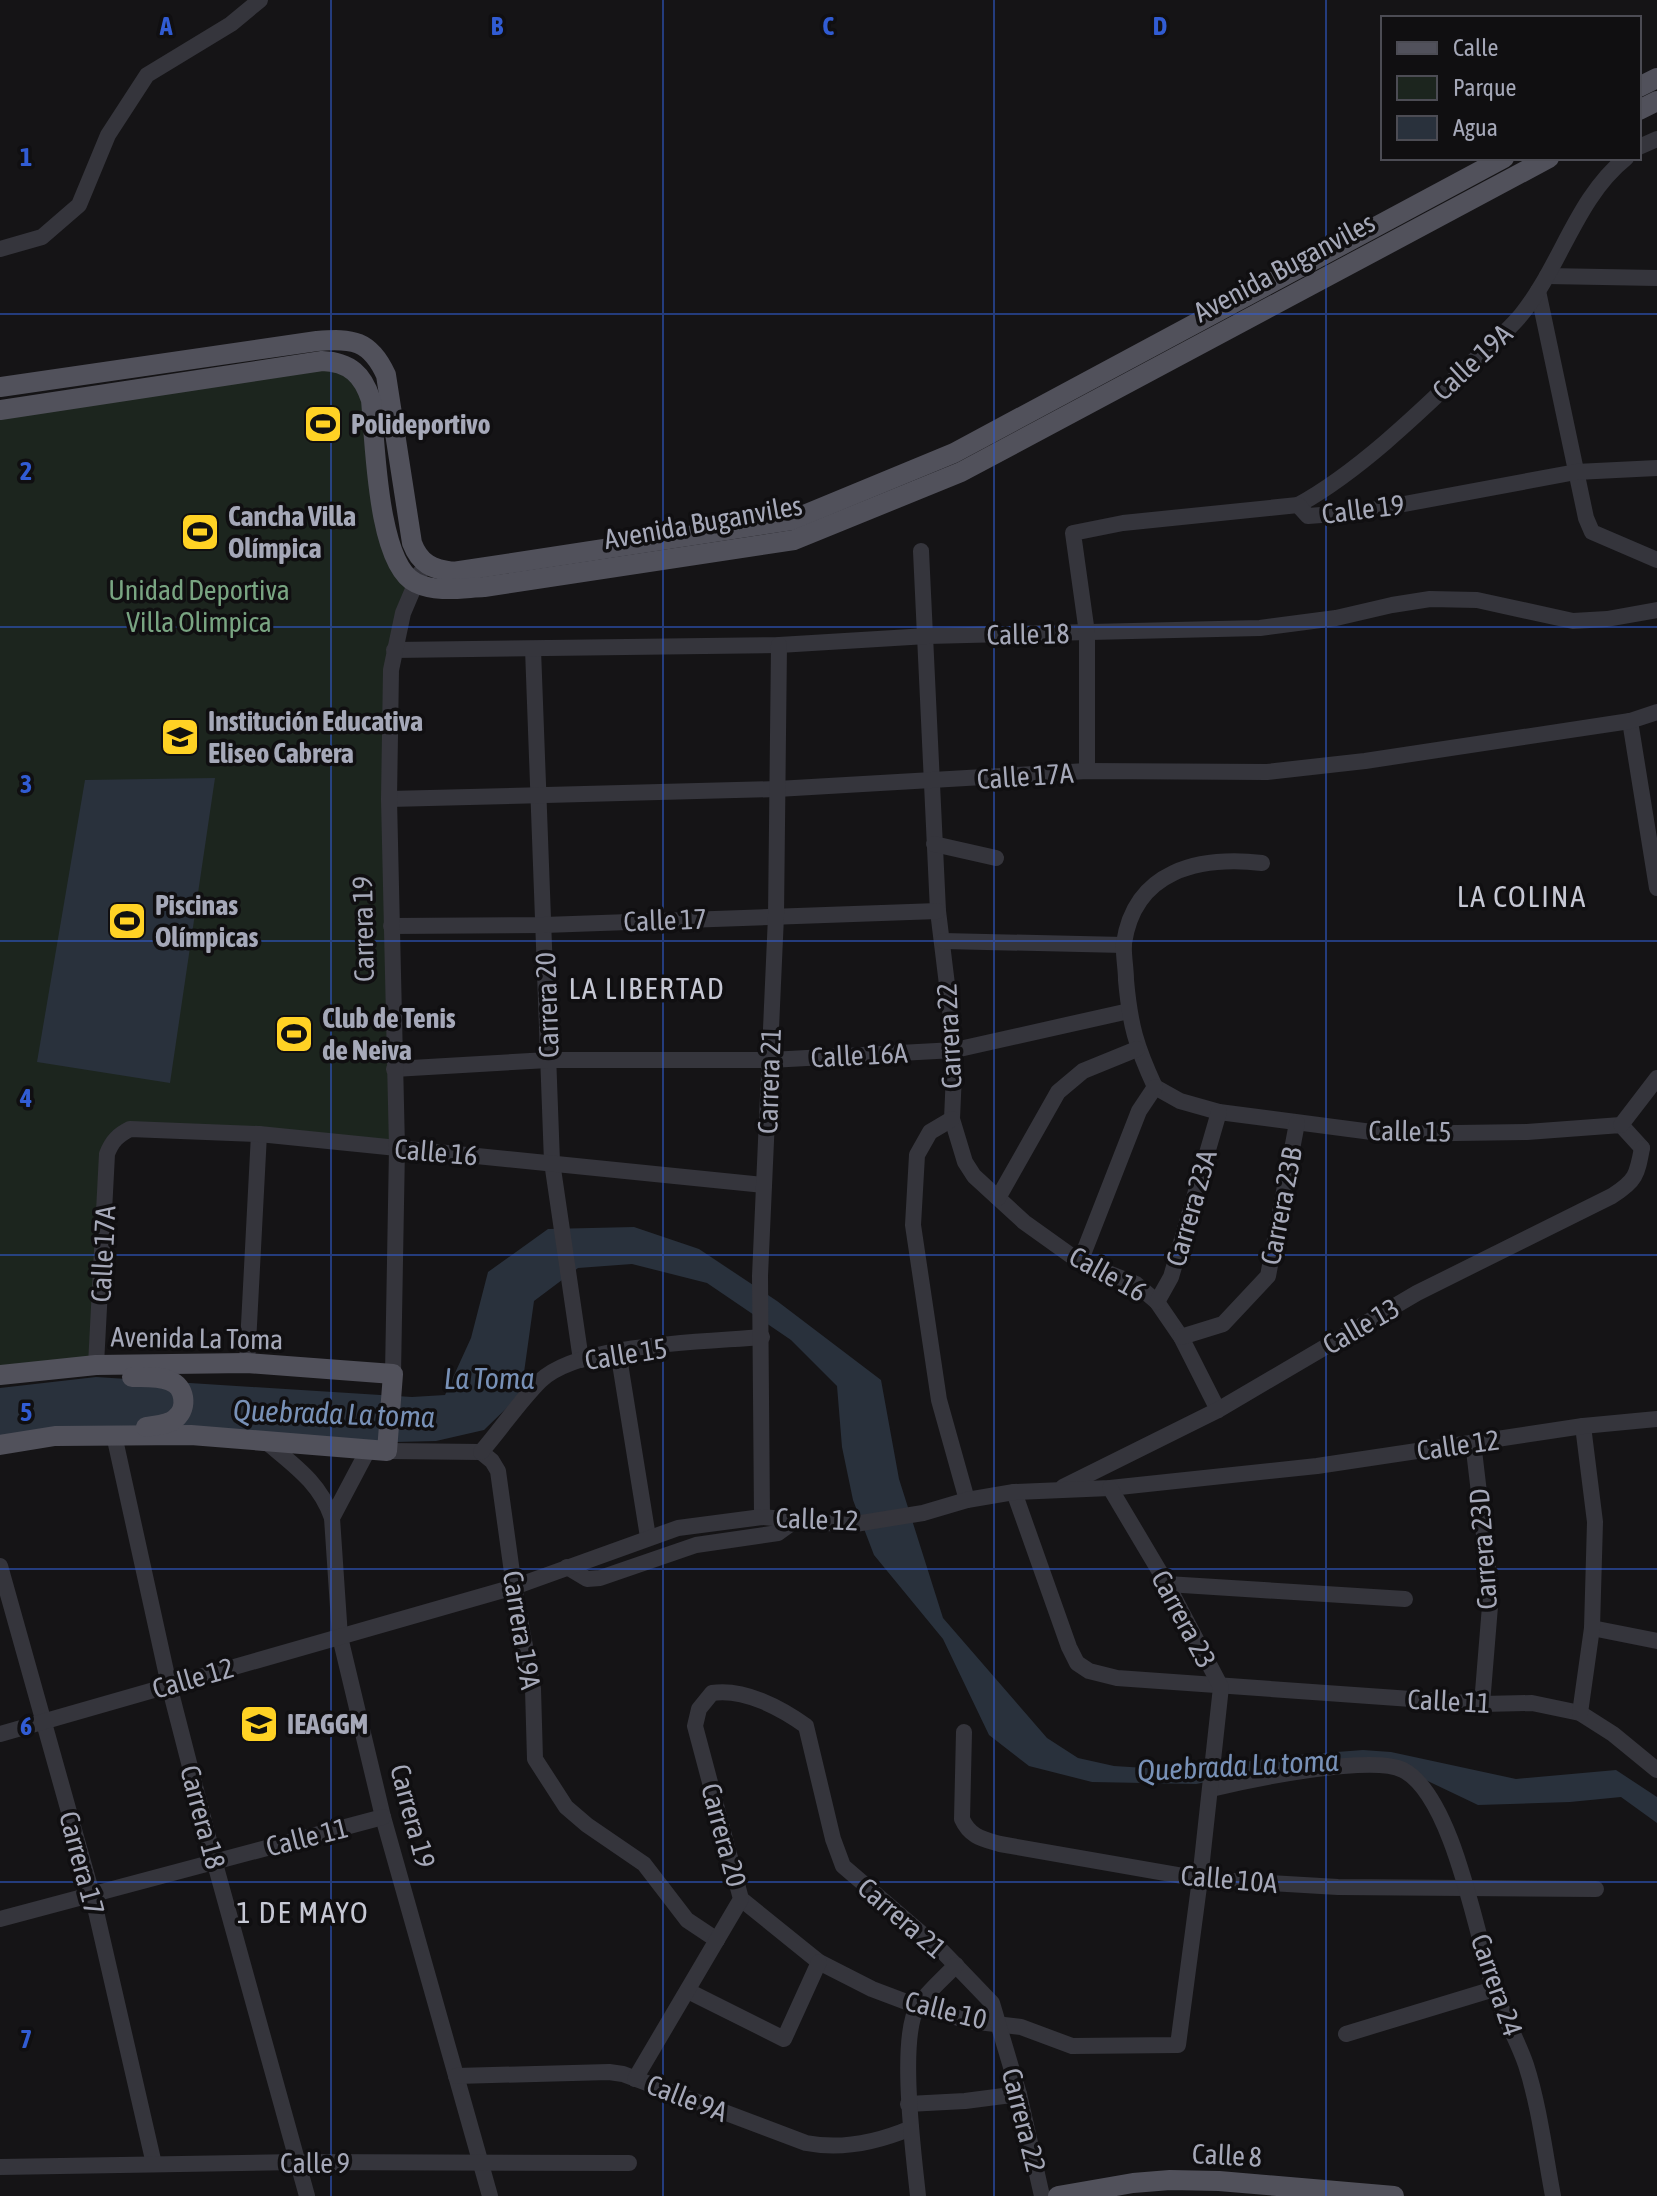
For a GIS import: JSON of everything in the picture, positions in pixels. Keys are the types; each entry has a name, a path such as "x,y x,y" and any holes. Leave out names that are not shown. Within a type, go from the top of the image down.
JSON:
{"main road":[{"name":"Avenida Buganviles","path":"425,564 453,572 792,520 954,453 1500,160"},
{"name":"Avenida Buganviles","path":"414,583 442,589 484,587 794,540 961,472 1545,160"},
{"path":"0,387 317,341 352,341 378,357 386,375 410,530 415,551 425,564"},
{"path":"0,410 338,361 351,367 366,383 371,400 382,510 389,546 397,564 414,583"},
{"name":"Avenida La Toma","path":"0,1375 96,1365 247,1363 392,1382"},
{"path":"0,1445 166,1424 175,1420 182,1404 181,1389 171,1381 61,1371"},
{"name":"Carrera 19","path":"381,1448 392,1382"},
{"path":"55,1436 191,1435 381,1448"},
{"name":"Calle 8","path":"1058,2196 1170,2180 1219,2181 1394,2196"}],"street":[{"path":"0,249 42,237 79,205 108,135 147,75 231,24 260,0"},
{"name":"Calle 19A","path":"1298,505 1326,490 1434,398 1520,316 1547,276 1576,220 1613,168 1623,160"},
{"path":"1547,276 1657,278"},
{"path":"1538,291 1586,518 1592,532 1657,560"},
{"name":"Calle 19","path":"1087,633 1073,533 1123,523 1298,505 1308,516 1361,512 1576,472 1657,468"},
{"name":"Carrera 22","path":"921,551 938,911 955,1050 952,1119 930,1132 917,1155 913,1225 939,1400 967,1500"},
{"name":"Carrera 19","path":"392,1382 397,1148 389,799 391,670 403,613 425,564"},
{"name":"Calle 18","path":"394,650 779,645 927,636 1260,628 1336,618 1430,599 1477,600 1573,621 1607,619 1657,610"},
{"path":"1087,633 1087,771"},
{"name":"Carrera 21","path":"762,1517 760,1276 776,916 779,645"},
{"name":"Carrera 20","path":"533,649 552,1162 581,1360"},
{"name":"Calle 17A","path":"389,799 777,789 1087,771 1267,772 1365,761 1630,721 1657,712"},
{"path":"1630,721 1654,847 1657,888"},
{"path":"934,844 996,858"},
{"path":"1080,1262 1139,1111 1155,1087 1137,1049 1129,1011 1124,945 1137,902 1147,889 1170,874 1206,863 1262,863"},
{"name":"Calle 17","path":"391,926 544,925 938,911"},
{"path":"943,941 1124,945"},
{"name":"Calle 16A","path":"394,1069 548,1060 770,1060 955,1050 1129,1011"},
{"path":"998,1198 1058,1092 1083,1071 1137,1049"},
{"path":"1657,1078 1621,1125 1634,1135 1642,1148 1657,1137"},
{"name":"Calle 15","path":"1155,1087 1180,1101 1219,1112 1387,1134 1527,1132 1621,1125"},
{"name":"Carrera 23A","path":"1157,1302 1171,1277 1219,1112"},
{"name":"Calle 16","path":"952,1119 965,1162 974,1176 1024,1222 1080,1262 1136,1284 1157,1302 1181,1337 1218,1410"},
{"name":"Carrera 23B","path":"1181,1337 1223,1324 1268,1276 1297,1123"},
{"name":"Calle 16","path":"112,1143 130,1129 145,1127 259,1134 764,1185"},
{"path":"247,1363 259,1134"},
{"name":"Calle 17A","path":"96,1365 107,1154 112,1143"},
{"name":"Calle 13","path":"1058,1489 1218,1410 1417,1293 1631,1184 1637,1174 1642,1148"},
{"name":"Calle 15","path":"481,1452 541,1381 557,1369 618,1351 762,1331"},
{"path":"618,1351 648,1537"},
{"name":"Calle 12","path":"0,1734 514,1587 678,1528 762,1517 849,1525 923,1513 967,1500 1014,1492 1110,1488 1317,1466 1583,1426 1657,1419"},
{"path":"1580,1713 1592,1628 1595,1522 1583,1426"},
{"name":"Carrera 18","path":"114,1435 169,1685 307,2196"},
{"path":"264,1440 304,1473 321,1492 332,1518"},
{"name":"Carrera 23D","path":"1473,1442 1491,1594 1482,1704"},
{"path":"381,1448 481,1452"},
{"name":"Carrera 19","path":"381,1448 332,1518 340,1637 383,1817 490,2196"},
{"name":"Carrera 19A","path":"481,1452 498,1471 514,1587 533,1689 535,1759 566,1807 644,1864 687,1920 717,1940"},
{"name":"Carrera 23","path":"1110,1488 1167,1584 1221,1687 1178,2045"},
{"path":"1014,1492 1077,1663 1089,1671 1117,1678 1221,1687"},
{"path":"567,1567 587,1579 600,1578 696,1545 778,1533 796,1520"},
{"name":"Carrera 17","path":"0,1566 2,1586 92,1894 154,2164"},
{"path":"1167,1584 1405,1599"},
{"path":"1592,1628 1657,1641"},
{"name":"Calle 11","path":"1221,1687 1482,1704 1532,1703 1580,1713 1613,1734 1657,1770"},
{"name":"Carrera 20","path":"635,2079 741,1899 695,1726 699,1709 712,1693 729,1691 786,1712 806,1726"},
{"name":"Carrera 21","path":"806,1726 833,1839 843,1866 956,1965 917,2006"},
{"name":"Calle 10A","path":"964,1732 962,1819 967,1831 978,1838 1000,1844 1200,1879 1338,1887 1596,1889"},
{"name":"Carrera 24","path":"1211,1788 1256,1778 1385,1765 1407,1772 1418,1783 1439,1812 1452,1843 1494,1989 1526,2065 1553,2196"},
{"name":"Calle 11","path":"0,1919 383,1817"},
{"name":"Calle 10","path":"741,1899 819,1962 872,1989 917,2006 969,2021 1021,2027 1072,2046 1178,2045"},
{"path":"688,1991 784,2039 819,1962"},
{"name":"Carrera 22","path":"956,1965 992,2003 1019,2094 1042,2196"},
{"path":"1346,2034 1494,1989"},
{"path":"917,2006 911,2023 908,2104 918,2196"},
{"name":"Calle 9A","path":"456,2076 609,2072 806,2143 827,2147 866,2142 911,2128"},
{"path":"908,2104 1019,2094"},
{"name":"Calle 9","path":"0,2167 298,2162 629,2163"}],"green space":[{"name":"Unidad Deportiva Villa Olimpica","path":"322,361 366,383 382,510 414,583 394,650 397,1148 145,1127 112,1143 94,1360 0,1371 0,410"}],"water":[{"name":"Piscinas Olímpicas","path":"215,778 170,1083 37,1062 85,780"},
{"name":"La Toma","path":"634,1227 699,1249 777,1301 881,1380 899,1479 943,1618 1047,1738 1078,1758 1114,1766 1177,1770 1363,1750 1391,1752 1516,1779 1616,1770 1657,1797 1657,1823 1621,1797 1478,1805 1390,1763 1231,1777 1196,1784 1092,1782 1029,1766 989,1735 943,1639 874,1555 853,1500 842,1447 837,1386 791,1340 707,1283 632,1264 578,1268 534,1301 521,1394 484,1430 436,1441 354,1443 0,1436 0,1388 96,1377 412,1397 445,1395 471,1338 488,1272 548,1229"}],"place":[{"name":"Polideportivo","path":"323,424"},
{"name":"Cancha Villa Olímpica","path":"200,532"},
{"name":"Institución Educativa Eliseo Cabrera","path":"180,737"},
{"name":"Piscinas Olímpicas","path":"127,921"},
{"name":"Club de Tenis de Neiva","path":"294,1034"},
{"name":"IEAGGM","path":"259,1724"}],"district":[{"name":"LA COLINA","path":"1522,897"},
{"name":"LA LIBERTAD","path":"647,989"},
{"name":"1 DE MAYO","path":"303,1913"}],"water label":[{"name":"Quebrada La toma","path":"334,1414"},
{"name":"Quebrada La toma","path":"1238,1766"}]}
